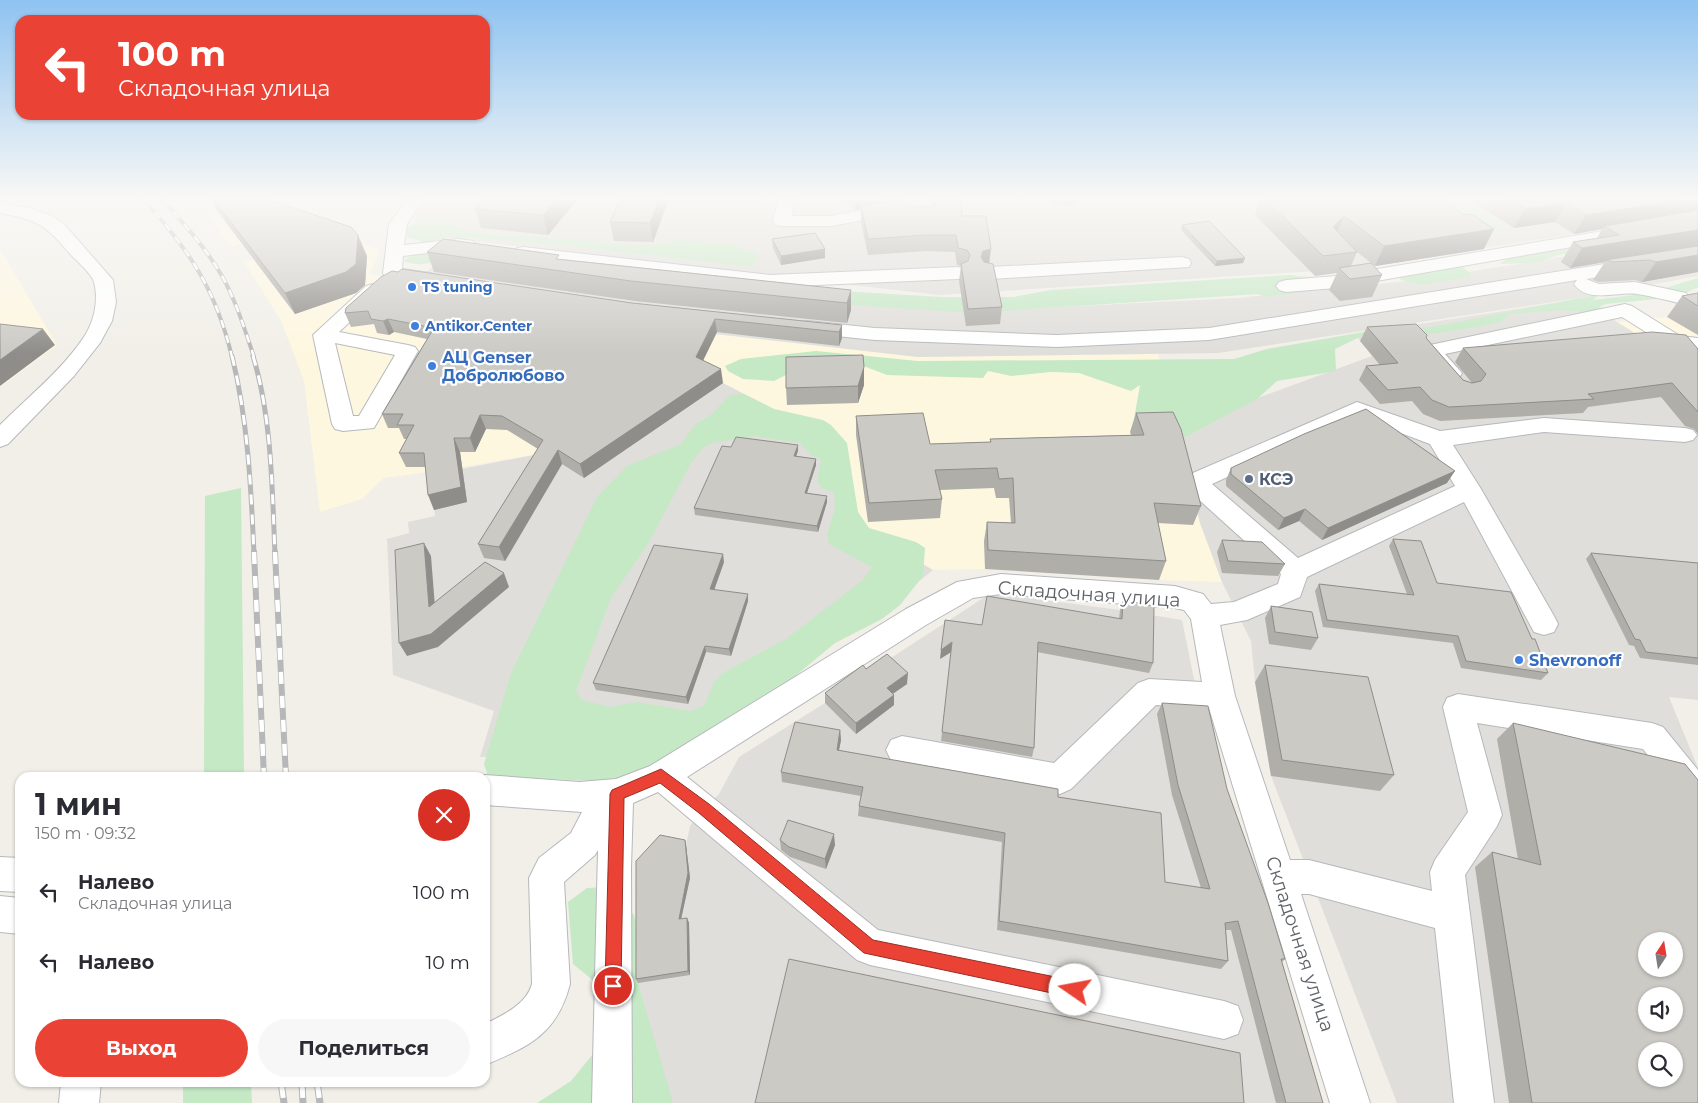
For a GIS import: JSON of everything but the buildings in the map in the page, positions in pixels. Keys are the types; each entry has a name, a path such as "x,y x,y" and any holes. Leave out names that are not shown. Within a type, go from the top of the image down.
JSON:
{"street":[{"path":"0,440 66,371 93,339 102,321 106,302 103,280 78,251"},
{"path":"323,335 392,273 394,252 398,251"},
{"path":"519,251 770,281 958,273"},
{"path":"1286,286 1336,282 1514,251"},
{"path":"791,325 875,334 1057,341 1209,334 1698,255"},
{"path":"990,273 1182,263"},
{"path":"392,273 441,280"},
{"path":"1536,281 1590,287 1635,288 1689,295"},
{"path":"1464,388 1430,351 1689,295"},
{"path":"1625,310 1675,342 1698,344"},
{"path":"323,335 408,351 366,423 343,424 323,335"},
{"path":"1295,572 1195,482 1357,409 1438,439 1544,425 1685,435"},
{"path":"1438,439 1469,489 1544,624"},
{"path":"1204,616 1237,612 1290,590 1295,572 1469,489"},
{"name":"Складочная улица","path":"490,790 579,797 612,795 661,776 916,617 966,589 1000,584 1175,597 1193,602 1204,616 1220,696 1350,1103"},
{"path":"902,750 1060,779 1149,692 1220,696"},
{"path":"1474,1103 1448,872 1485,815 1458,707 1652,738 1698,795"},
{"path":"661,776 704,809 870,947 1224,1020"},
{"path":"490,1042 528,1022 540,1012 549,998 551,984 546,878 551,870 583,844 612,795"},
{"path":"612,795 612,1103"},
{"path":"0,874 15,875"},
{"path":"1278,877 1309,877 1452,914"},
{"path":"0,914 15,916"},
{"path":"79,1103 81,1087"}],"shaded area":[{"path":"0,251 1,251 57,345 0,387"},
{"path":"262,251 379,251 370,274 416,282 521,312 918,357 1158,354 1200,523 1222,582 985,569 933,570 856,525 584,478 544,453 384,478 362,499 320,512 304,381 281,320 244,262 265,256"},
{"path":"564,251 1462,251 1348,269 939,295"},
{"path":"1595,251 1698,251 1698,276 1579,298 1218,353 918,357 521,312 416,282 446,254 963,312 1237,298 1418,280"},
{"path":"1580,299 1657,347 1698,350 1698,700 1669,697 1698,768 1698,1103 1397,1103 1271,776 1255,682 1251,641 1222,582 1200,523 1176,428 1372,356 1355,334"},
{"path":"1698,310 1698,350 1657,347 1618,322 1667,317"},
{"path":"723,383 824,435 856,525 933,570 912,587 898,605 647,757 480,757 494,711 393,675 387,539 409,533 408,522 435,516 431,475 544,453"},
{"path":"991,593 1182,620 1197,694 1317,1103 652,1103 638,983 661,840 686,845 690,826 719,794 739,757 825,703 863,676"}],"green space":[{"path":"497,251 824,290 941,297 1014,297 1050,290 1289,275 1308,277 1323,284 1323,289 1266,297 1258,294 971,313 818,303 451,256 422,264 404,261 419,252"},
{"path":"617,251 756,253 759,258 753,266"},
{"path":"1580,251 1559,255 1536,263 1500,264 1511,257 1527,252"},
{"path":"1455,266 1464,268 1470,273 1469,277 1421,285 1401,280 1400,278 1408,272"},
{"path":"1698,278 1698,287 1677,297 1606,304 1599,307 1607,309 1593,313 1561,310 1511,314 1498,323 1447,332 1397,337 1364,335 1335,349 1336,371 1277,381 1257,399 1185,437 1134,419 1140,385 1131,391 1079,373 1051,372 1011,376 988,371 983,378 887,375 861,365 808,364 774,381 743,379 728,371 725,366 741,359 816,351 918,361 1234,359 1267,349 1369,331 1432,327 1600,294 1593,300 1649,293"},
{"path":"744,394 774,409 823,420 831,425 847,443 858,512 869,528 916,542 925,548 923,576 900,605 882,619 835,643 771,696 656,766 626,777 593,781 490,776 490,772 487,772 484,764 511,673 597,497 627,466 681,444 696,424 712,414 730,395","holes":["754,436 800,443 811,455 821,459 817,482 823,489 834,492 835,508 827,534 829,544 872,567 863,580 786,639 723,673 714,682 704,706 690,711 637,702 609,707 582,700 576,691 611,598 649,542 691,463 703,448 712,443"]},
{"path":"241,488 244,772 204,772 205,496"},
{"path":"608,887 634,915 638,930 638,983 673,1103 537,1103 571,1081 598,1048 594,981 573,964 568,902 587,888"},
{"path":"183,1087 251,1087 252,1103 183,1103"}],"railway":[{"path":"186,251 199,272 218,311 232,357"},
{"path":"206,251 222,276 236,305 254,357"},
{"path":"232,356 245,430 254,554"},
{"path":"253,356 268,429 275,554"},
{"path":"254,552 264,772"},
{"path":"275,552 286,772"},
{"path":"282,1087 284,1103"},
{"path":"302,1087 303,1103"},
{"path":"318,1087 320,1103"}],"place":[{"name":"TS tuning","path":"412,287"},
{"name":"Antikor.Center","path":"415,326"},
{"name":"АЦ Genser Добролюбово","path":"432,366"},
{"name":"КСЭ","path":"1249,479"},
{"name":"Shevronoff","path":"1519,660"}],"route":[{"path":"613,986 617,794 661,776 704,809 870,947 1075,990"}]}
